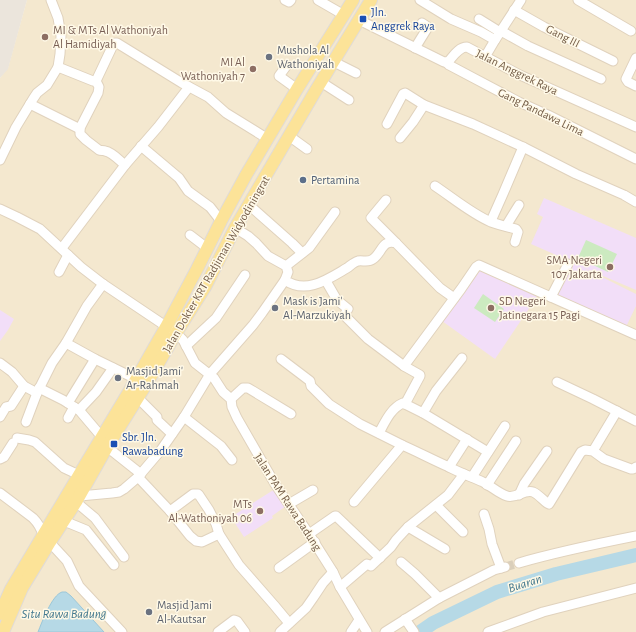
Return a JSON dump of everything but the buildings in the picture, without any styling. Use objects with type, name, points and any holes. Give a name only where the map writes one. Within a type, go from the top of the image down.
[{"type":"main road","name":"Jalan Dokter KRT Radjiman Widyodiningrat","points":[[3,632],[22,588],[79,475],[138,398],[221,221],[297,89],[353,0]]},
{"type":"main road","name":"Jalan Dokter KRT Radjiman Widyodiningrat","points":[[0,614],[11,589],[46,539],[64,521],[78,499],[104,442],[136,379],[171,330],[205,287],[235,228],[320,82],[334,62],[371,0]]},
{"type":"street","points":[[0,160],[16,127],[30,104],[37,93],[47,85],[58,67],[61,36],[58,18],[51,0]]},
{"type":"street","points":[[285,0],[289,2],[291,0]]},
{"type":"street","points":[[318,0],[344,15]]},
{"type":"street","points":[[420,0],[451,19],[481,32],[499,34]]},
{"type":"street","points":[[485,57],[521,0]]},
{"type":"street","points":[[578,0],[588,2],[631,31]]},
{"type":"street","name":"Gang III","points":[[514,10],[544,27],[612,61]]},
{"type":"street","points":[[479,19],[499,34],[601,79]]},
{"type":"street","points":[[359,20],[446,62]]},
{"type":"street","points":[[415,48],[428,27],[422,23]]},
{"type":"street","points":[[125,165],[108,152],[104,150],[100,151],[93,146],[81,135],[80,130],[98,93],[99,87],[96,80],[115,43],[208,97],[226,113],[268,139]]},
{"type":"street","name":"Jalan Anggrek Raya","points":[[446,62],[460,49],[463,47],[467,48],[520,75],[636,127]]},
{"type":"street","points":[[636,58],[626,79],[628,82],[636,86]]},
{"type":"street","points":[[334,62],[356,73]]},
{"type":"street","name":"Gang Pandawa Lima","points":[[446,62],[519,102],[636,159]]},
{"type":"street","points":[[287,65],[279,76],[297,89]]},
{"type":"street","points":[[58,67],[93,81],[96,80]]},
{"type":"street","points":[[320,82],[349,100]]},
{"type":"street","points":[[59,272],[65,252],[125,165],[158,127],[189,87]]},
{"type":"street","points":[[387,124],[405,93],[424,105],[465,120],[636,202]]},
{"type":"street","points":[[30,104],[80,130]]},
{"type":"street","points":[[400,138],[424,105]]},
{"type":"street","points":[[289,136],[307,149]]},
{"type":"street","points":[[141,146],[178,178],[188,191],[210,207],[221,221]]},
{"type":"street","points":[[490,221],[503,194],[522,147]]},
{"type":"street","points":[[435,186],[464,206],[490,221],[516,229],[518,232],[515,242]]},
{"type":"street","points":[[386,200],[371,218],[440,288],[454,298]]},
{"type":"street","points":[[249,205],[302,253]]},
{"type":"street","points":[[506,226],[518,205]]},
{"type":"street","name":"Jalan PAM Rawa Badung","points":[[0,209],[40,229],[103,284],[171,330],[183,340],[195,363],[210,374],[223,392],[231,399],[232,407],[237,418],[275,484],[315,542],[367,632]]},
{"type":"street","points":[[286,266],[313,244],[335,212]]},
{"type":"street","points":[[78,499],[119,492],[140,476],[161,450],[184,417],[210,374],[253,325],[285,280],[288,274],[286,266],[268,256],[248,236],[235,228]]},
{"type":"street","points":[[190,235],[208,248]]},
{"type":"street","points":[[285,280],[290,284],[299,286],[313,285],[326,281],[358,261],[366,262],[374,259],[387,243],[396,243]]},
{"type":"street","points":[[550,297],[568,264]]},
{"type":"street","points":[[404,366],[476,267],[479,265],[636,335]]},
{"type":"street","points":[[186,346],[216,318],[245,275]]},
{"type":"street","points":[[326,281],[337,300],[348,309],[345,316],[368,339],[404,366],[420,375],[405,404]]},
{"type":"street","points":[[26,422],[38,391],[52,363],[66,343],[87,306],[103,284]]},
{"type":"street","points":[[66,343],[136,379]]},
{"type":"street","points":[[423,413],[436,391],[462,358]]},
{"type":"street","points":[[68,418],[95,359]]},
{"type":"street","points":[[281,359],[310,381],[311,386],[329,404],[360,424],[487,485],[505,496],[511,497],[528,491],[535,493],[549,504],[581,452],[585,450],[593,451],[604,459],[631,469],[636,467]]},
{"type":"street","points":[[0,363],[12,372],[24,386],[74,407],[96,430],[104,442],[140,476],[190,536],[196,541],[202,542],[219,534]]},
{"type":"street","points":[[74,407],[96,392],[113,368]]},
{"type":"street","points":[[557,382],[636,421]]},
{"type":"street","points":[[0,417],[6,407],[11,406],[24,386]]},
{"type":"street","points":[[231,399],[243,388],[248,388],[291,414]]},
{"type":"street","points":[[138,398],[157,417],[157,420],[172,434]]},
{"type":"street","points":[[379,433],[391,413],[403,403],[423,413],[488,452]]},
{"type":"street","points":[[593,451],[616,411]]},
{"type":"street","points":[[184,417],[221,446],[232,460]]},
{"type":"street","points":[[340,587],[367,564],[370,566],[380,558],[391,548],[408,527],[436,506],[468,476],[488,452],[505,426]]},
{"type":"street","points":[[449,467],[467,439]]},
{"type":"street","points":[[0,459],[4,457],[15,441],[29,440],[34,442],[64,468],[79,475]]},
{"type":"street","points":[[487,485],[516,440]]},
{"type":"street","points":[[354,502],[402,445]]},
{"type":"street","points":[[520,495],[526,481],[547,451]]},
{"type":"street","points":[[289,504],[313,490]]},
{"type":"street","points":[[0,493],[33,518],[42,530],[46,539],[68,561],[79,586],[122,632]]},
{"type":"street","points":[[170,512],[193,494],[198,494],[209,510],[219,534],[240,564],[289,623]]},
{"type":"street","points":[[78,499],[124,558]]},
{"type":"street","points":[[436,506],[464,532]]},
{"type":"street","points":[[385,632],[410,626],[439,598],[494,570],[503,568],[492,544],[484,514]]},
{"type":"street","points":[[309,534],[336,516],[380,558]]},
{"type":"street","points":[[64,521],[86,530],[114,565]]},
{"type":"street","points":[[408,527],[445,549]]},
{"type":"street","points":[[519,563],[591,544],[636,536]]},
{"type":"street","points":[[279,568],[315,542]]},
{"type":"street","points":[[401,562],[439,598]]},
{"type":"street","points":[[280,632],[306,608],[323,583],[333,572]]},
{"type":"street","points":[[490,632],[543,612],[636,588]]},
{"type":"street","points":[[218,632],[234,620],[237,621],[245,632]]},
{"type":"street","points":[[351,632],[359,620]]},
{"type":"shaded area","points":[[0,0],[27,0],[8,69],[0,78]]},
{"type":"shaded area","points":[[27,0],[636,0],[636,632],[0,632],[0,78],[8,68]]},
{"type":"shaded area","name":"SMA Negeri 107 Jakarta","points":[[544,198],[636,238],[636,290],[582,267],[636,294],[636,306],[625,329],[556,295],[572,262],[531,244],[543,217],[537,214]]},
{"type":"shaded area","name":"SD Negeri Jatinegara 15 Pagi","points":[[482,268],[538,295],[495,359],[442,321]]},
{"type":"shaded area","points":[[0,310],[14,319],[0,341]]},
{"type":"shaded area","name":"MTs Al-Wathoniyah 06","points":[[275,489],[286,506],[272,516],[273,518],[244,537],[231,517]]},
{"type":"green space","points":[[586,240],[617,254],[608,272],[578,258]]},
{"type":"green space","points":[[483,294],[504,309],[495,322],[474,308]]},
{"type":"water","name":"Situ Rawa Badung","points":[[66,592],[71,596],[104,632],[38,632],[51,603],[58,594]]},
{"type":"waterway","name":"Buaran","points":[[420,632],[433,623],[497,592],[556,574],[636,555]]},
{"type":"tunnel","points":[[505,567],[519,563]]},
{"type":"place","name":"Jln. Anggrek Raya","points":[[363,19]]},
{"type":"place","name":"MI & MTs Al Wathoniyah Al Hamidiyah","points":[[45,37]]},
{"type":"place","name":"Mushola Al Wathoniyah","points":[[269,57]]},
{"type":"place","name":"MI Al Wathoniyah 7","points":[[253,69]]},
{"type":"place","name":"Pertamina","points":[[303,180]]},
{"type":"place","name":"SMA Negeri 107 Jakarta","points":[[610,267]]},
{"type":"place","name":"Mask is Jami' Al-Marzukiyah","points":[[275,308]]},
{"type":"place","name":"SD Negeri Jatinegara 15 Pagi","points":[[491,308]]},
{"type":"place","name":"Masjid Jami' Ar-Rahmah","points":[[118,378]]},
{"type":"place","name":"Sbr. Jln. Rawabadung","points":[[114,444]]},
{"type":"place","name":"MTs Al-Wathoniyah 06","points":[[260,511]]},
{"type":"place","name":"Masjid Jami Al-Kautsar","points":[[149,612]]}]
